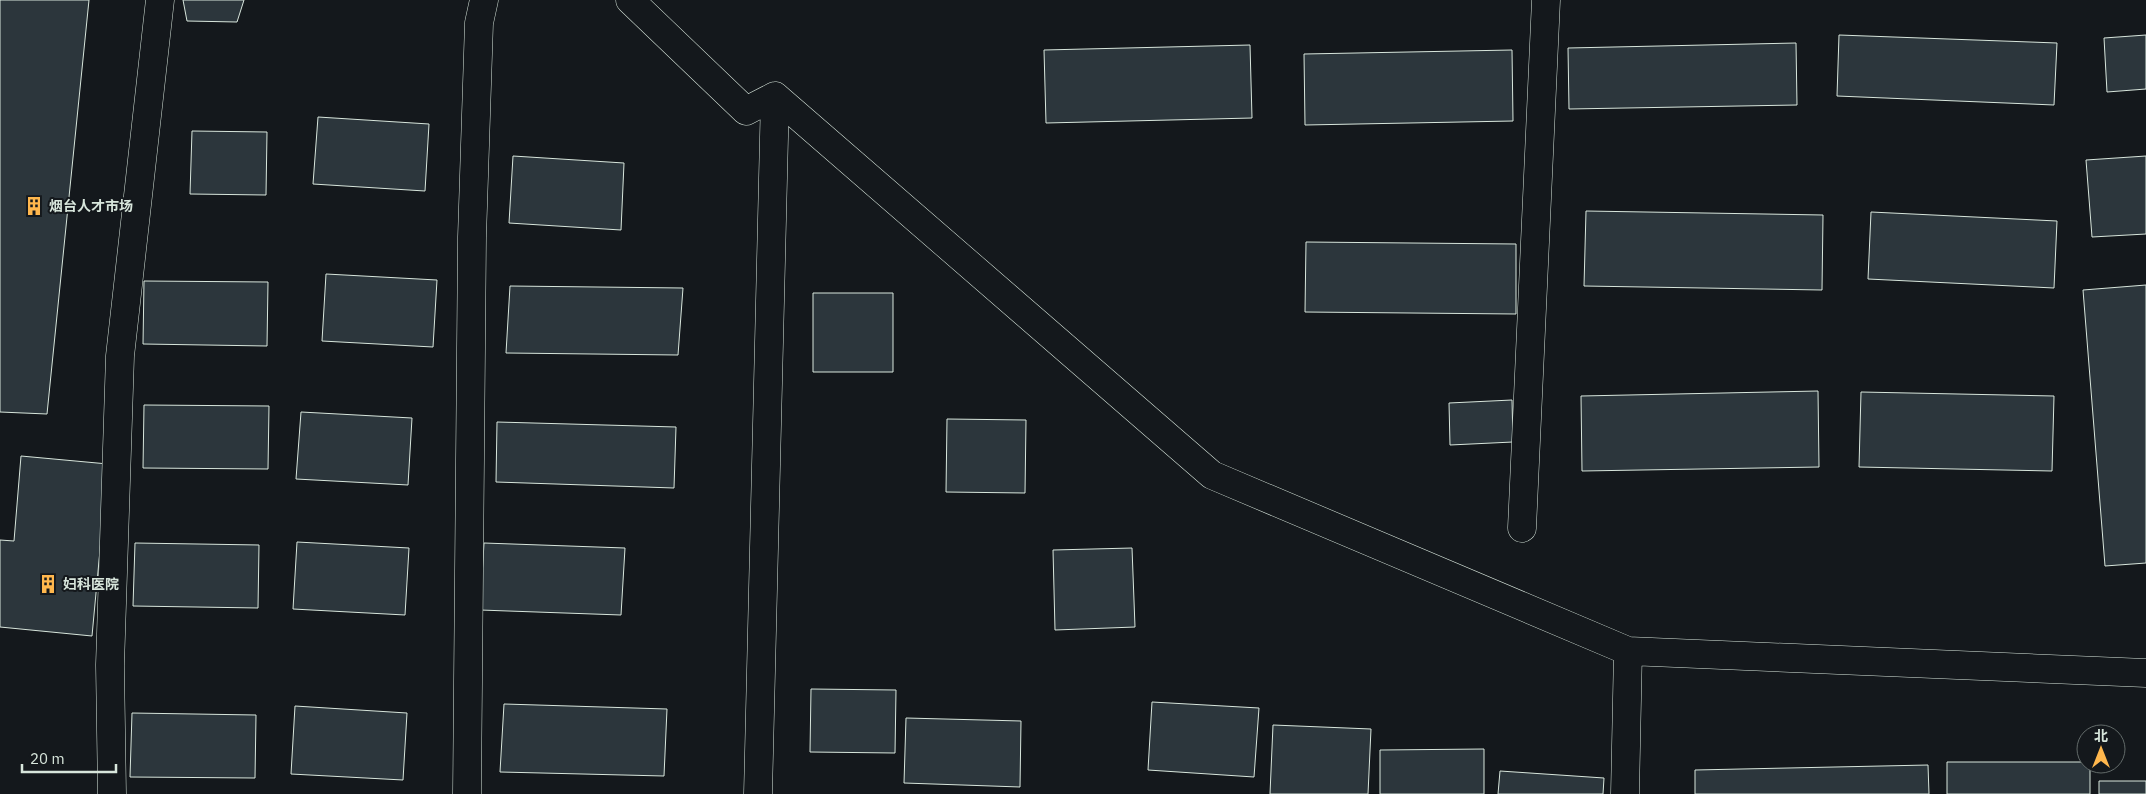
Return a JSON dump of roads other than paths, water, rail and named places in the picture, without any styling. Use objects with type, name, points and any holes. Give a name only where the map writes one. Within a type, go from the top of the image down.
[{"type":"street","points":[[112,794],[110,665],[120,356],[160,0]]},
{"type":"street","points":[[467,794],[472,237],[479,23],[484,0]]},
{"type":"street","points":[[630,0],[746,111],[775,96]]},
{"type":"street","points":[[1522,528],[1546,0]]},
{"type":"street","points":[[775,96],[1212,475],[1628,651],[2146,673]]},
{"type":"street","points":[[758,794],[775,96]]},
{"type":"street","points":[[1625,794],[1628,651]]},
{"type":"place","name":"烟台人才市场","points":[[34,206]]},
{"type":"place","name":"妇科医院","points":[[48,584]]}]
